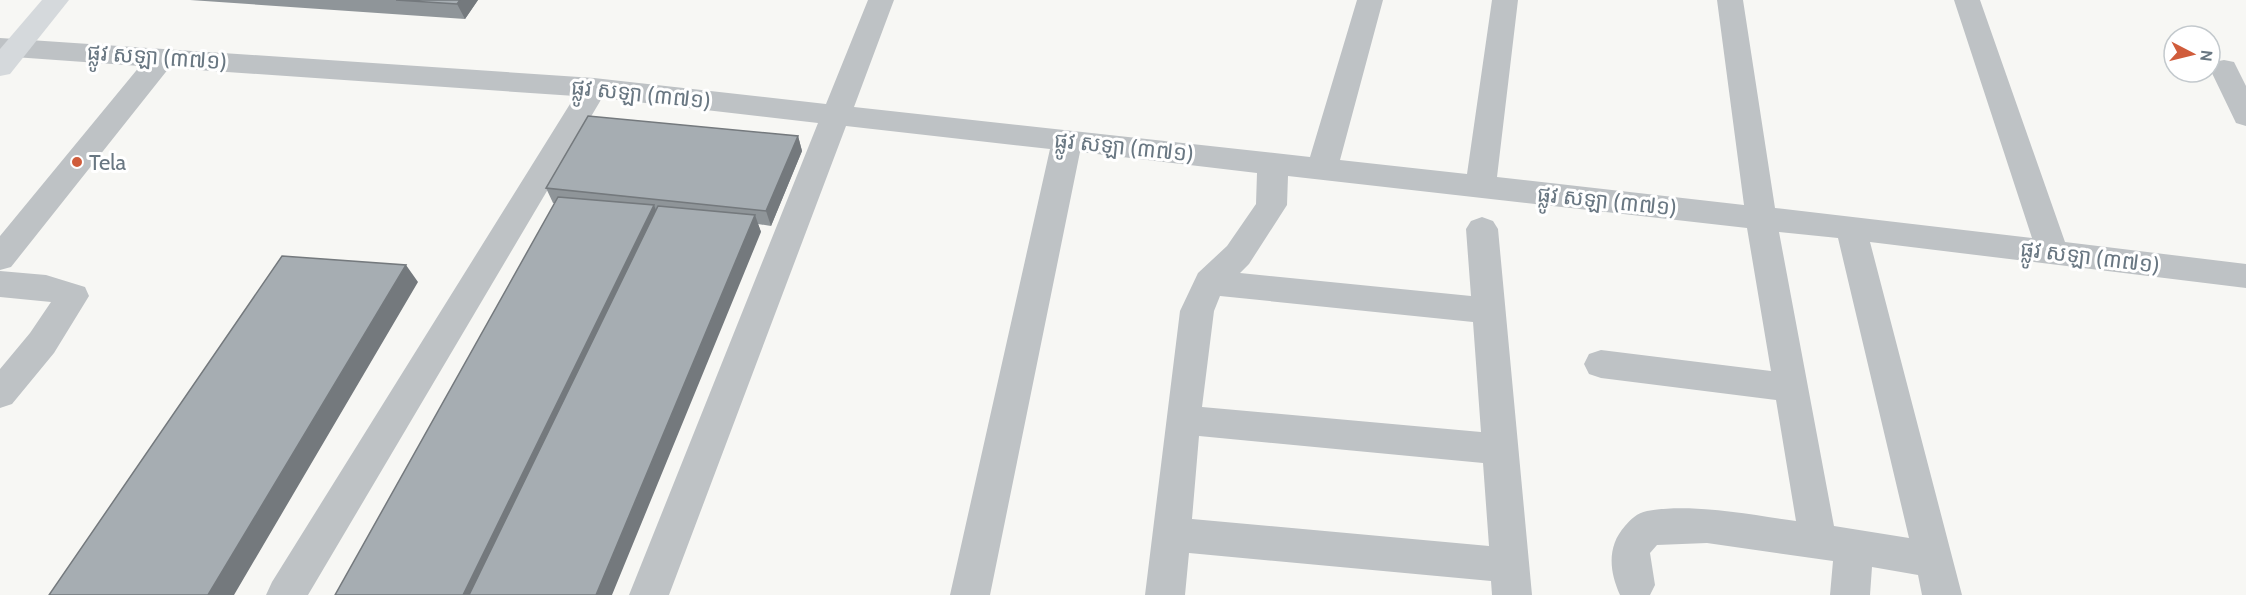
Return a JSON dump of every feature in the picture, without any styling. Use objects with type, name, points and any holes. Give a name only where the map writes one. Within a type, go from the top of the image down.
[{"type":"main road","points":[[6,54],[56,0]]},
{"type":"street","points":[[649,595],[881,0]]},
{"type":"street","points":[[1322,169],[1370,0]]},
{"type":"street","points":[[1480,187],[1505,0]]},
{"type":"street","points":[[1730,0],[1761,218],[1791,388],[1850,595]]},
{"type":"street","points":[[1967,0],[2053,252]]},
{"type":"street","name":"ផ្លូវ សឡា (៣៧១)","points":[[6,54],[163,57],[594,88],[1851,228],[2246,276]]},
{"type":"street","points":[[0,258],[163,57]]},
{"type":"street","points":[[2224,69],[2246,116]]},
{"type":"street","points":[[286,595],[594,88]]},
{"type":"street","points":[[970,595],[1067,141]]},
{"type":"street","points":[[1165,595],[1197,311],[1210,282],[1238,255],[1271,205],[1273,164]]},
{"type":"street","points":[[1851,228],[1942,595]]},
{"type":"street","points":[[1172,534],[1510,580],[1482,229]]},
{"type":"street","points":[[1210,282],[1490,311]]},
{"type":"street","points":[[0,284],[46,288],[73,296],[42,343],[0,394]]},
{"type":"street","points":[[1601,364],[1791,388]]},
{"type":"street","points":[[1183,420],[1500,449]]},
{"type":"street","points":[[1635,585],[1630,548],[1647,528],[1707,526],[1934,560]]},
{"type":"building","points":[[396,0],[460,0],[457,4]]},
{"type":"building","points":[[588,116],[798,136],[766,211],[546,188]]},
{"type":"building","points":[[558,197],[654,205],[463,595],[335,595]]},
{"type":"building","points":[[658,206],[755,215],[596,595],[469,595]]},
{"type":"building","points":[[282,256],[406,265],[208,595],[49,595]]},
{"type":"place","name":"Tela","points":[[77,162]]}]
